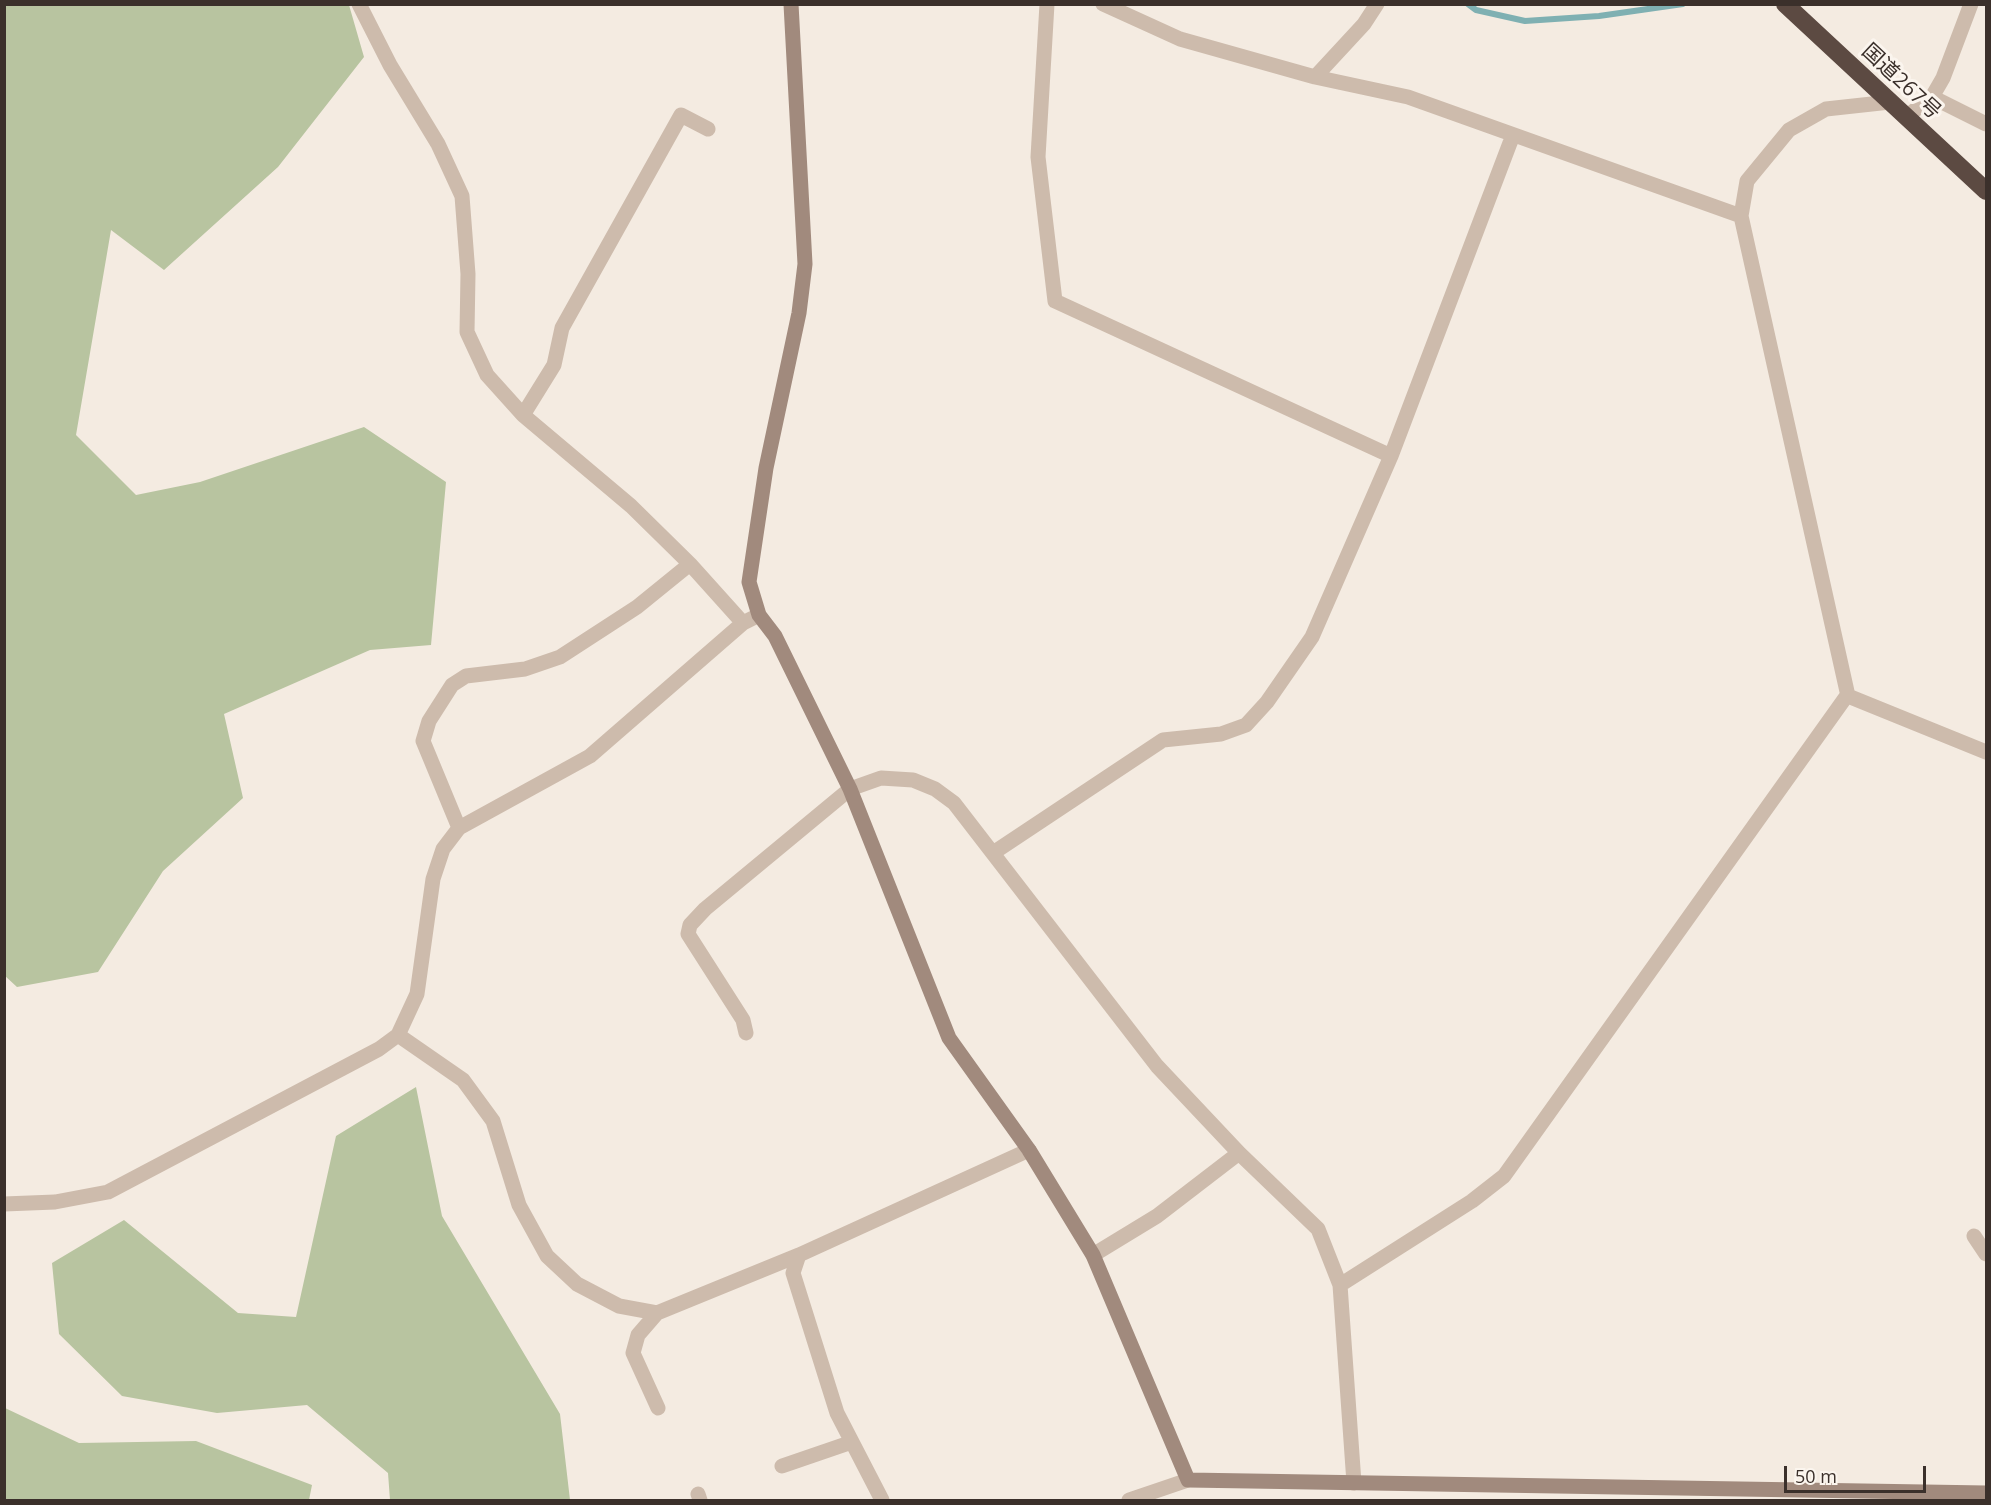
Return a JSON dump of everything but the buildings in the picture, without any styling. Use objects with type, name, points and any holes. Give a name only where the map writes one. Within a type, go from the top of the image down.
[{"type":"highway","name":"国道267号","points":[[1785,4],[1986,191]]},
{"type":"street","points":[[359,4],[390,65],[438,144],[462,196],[468,274],[466,332],[487,375],[523,416],[631,506],[690,564],[743,623]]},
{"type":"street","points":[[791,4],[805,264],[799,313],[752,546],[749,582],[759,615],[775,636],[850,789],[949,1038],[1029,1150],[1093,1255],[1188,1480]]},
{"type":"street","points":[[1047,4],[1038,157],[1055,301],[1391,456]]},
{"type":"street","points":[[1103,4],[1180,39],[1315,77],[1408,97],[1741,216]]},
{"type":"street","points":[[1315,77],[1364,24],[1377,4]]},
{"type":"street","points":[[1906,117],[1932,97],[1943,78],[1971,4]]},
{"type":"street","points":[[1932,97],[1986,124]]},
{"type":"street","points":[[1340,1285],[1472,1201],[1504,1176],[1848,694],[1741,216],[1746,181],[1789,130],[1826,109],[1890,102]]},
{"type":"street","points":[[523,416],[554,365],[562,328],[681,115],[708,129]]},
{"type":"street","points":[[993,853],[1163,740],[1221,734],[1246,725],[1267,702],[1312,637],[1391,456],[1514,135]]},
{"type":"street","points":[[459,828],[423,741],[429,721],[452,685],[466,676],[525,669],[560,657],[637,607],[690,564]]},
{"type":"street","points":[[4,1204],[55,1202],[108,1192],[379,1049],[398,1035],[417,994],[433,879],[443,849],[459,828],[590,756],[743,623],[759,615]]},
{"type":"street","points":[[1848,694],[1986,752]]},
{"type":"street","points":[[746,1033],[743,1020],[688,934],[690,926],[705,909],[850,789],[881,778],[913,780],[935,789],[954,803],[1157,1066],[1239,1153],[1318,1229],[1340,1285],[1354,1483]]},
{"type":"street","points":[[398,1035],[463,1080],[493,1120],[519,1204],[547,1256],[576,1284],[619,1306],[657,1313]]},
{"type":"street","points":[[658,1408],[633,1353],[638,1335],[657,1313],[799,1256],[1029,1150]]},
{"type":"street","points":[[1093,1255],[1157,1216],[1239,1153]]},
{"type":"street","points":[[1974,1236],[1986,1254]]},
{"type":"street","points":[[799,1256],[794,1273],[837,1413],[882,1500]]},
{"type":"street","points":[[782,1466],[852,1442]]},
{"type":"street","points":[[1129,1500],[1168,1494],[1188,1480],[1986,1493]]},
{"type":"green space","points":[[4,5],[349,5],[364,57],[278,167],[164,270],[111,230],[76,435],[136,495],[200,482],[364,427],[446,482],[431,645],[370,650],[224,714],[243,798],[163,871],[98,972],[17,987],[4,975]]},
{"type":"green space","points":[[416,1087],[442,1216],[560,1414],[570,1500],[390,1500],[388,1473],[307,1405],[217,1413],[122,1396],[59,1334],[52,1263],[124,1220],[238,1313],[296,1317],[336,1136]]},
{"type":"green space","points":[[5,1408],[79,1443],[196,1441],[312,1485],[309,1500],[5,1500]]},
{"type":"waterway","points":[[1468,4],[1476,10],[1525,21],[1599,16],[1683,4]]}]
